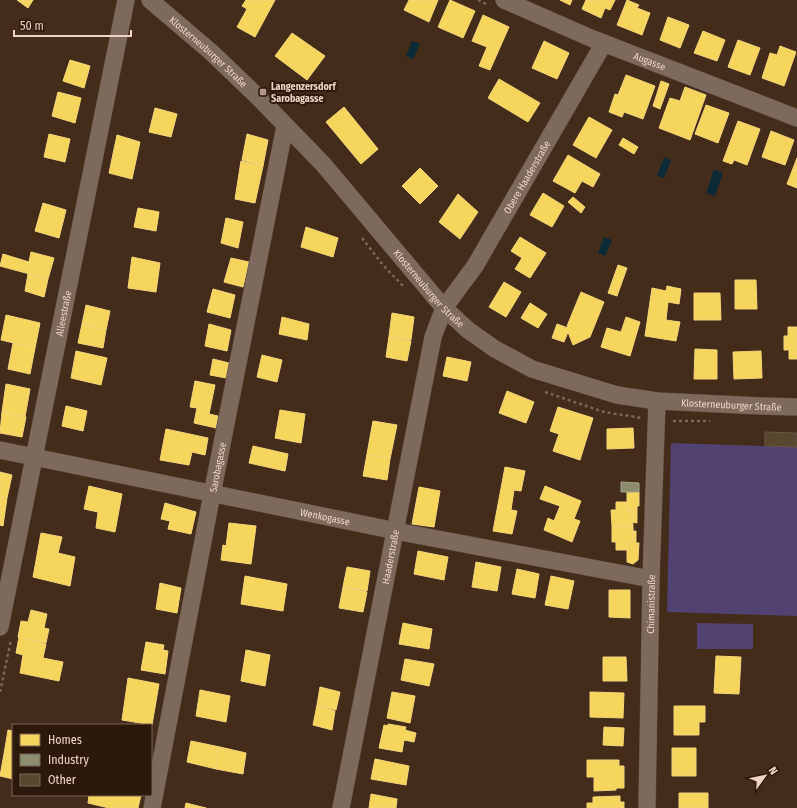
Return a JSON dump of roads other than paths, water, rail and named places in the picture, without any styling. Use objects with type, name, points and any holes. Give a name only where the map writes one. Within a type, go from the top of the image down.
[{"type":"street","name":"Alleestraße","points":[[0,627],[126,0]]},
{"type":"street","name":"Klosterneuburger Straße","points":[[150,0],[211,52],[257,96],[322,164],[444,308],[468,330],[495,349],[532,369],[617,395],[657,401],[797,407]]},
{"type":"street","name":"Augasse","points":[[504,0],[604,44],[797,118]]},
{"type":"street","name":"Obere Haaderstraße","points":[[444,308],[475,266],[604,44]]},
{"type":"street","name":"Sarobagasse","points":[[152,808],[212,494],[285,126]]},
{"type":"street","name":"Haaderstraße","points":[[341,808],[394,530],[433,337],[444,308]]},
{"type":"street","name":"Chimanistraße","points":[[647,808],[651,579],[657,401]]},
{"type":"street","name":"Wenkogasse","points":[[0,450],[212,494],[651,579]]},
{"type":"water","points":[[412,41],[420,44],[413,59],[406,56]]},
{"type":"water","points":[[664,157],[671,160],[664,178],[657,176]]},
{"type":"water","points":[[714,169],[723,173],[715,196],[706,193]]},
{"type":"water","points":[[604,237],[612,240],[605,256],[598,253]]},
{"type":"place","name":"Langenzersdorf Sarobagasse","points":[[263,92]]}]
